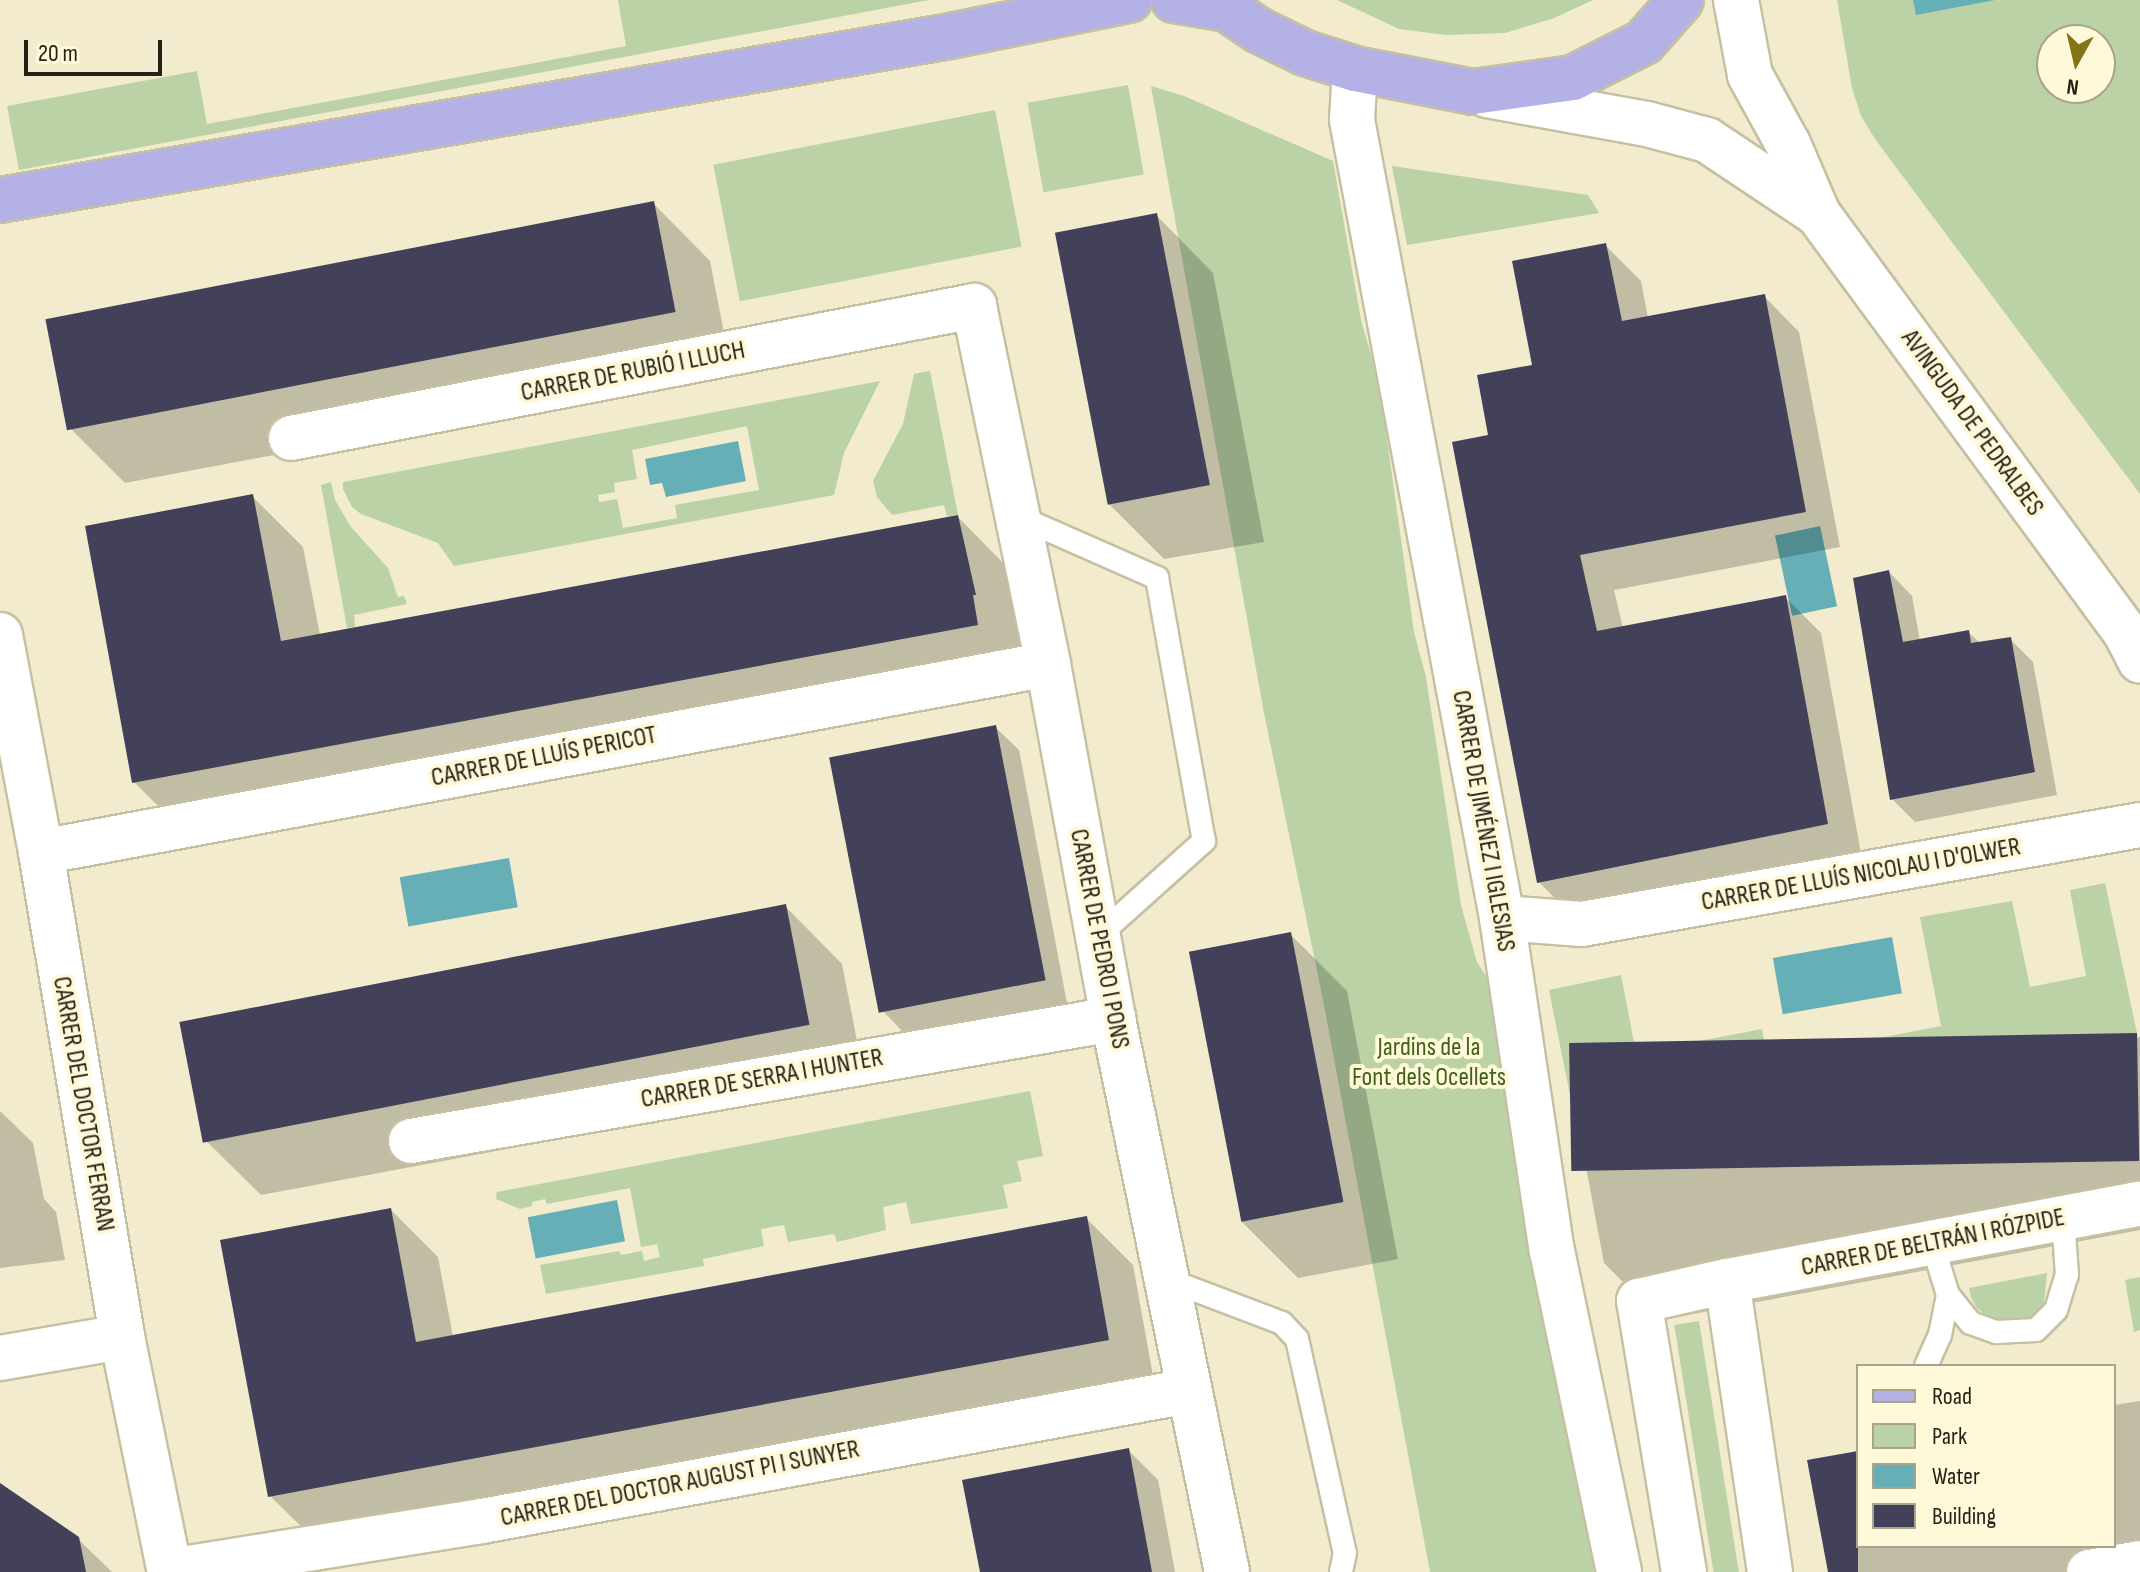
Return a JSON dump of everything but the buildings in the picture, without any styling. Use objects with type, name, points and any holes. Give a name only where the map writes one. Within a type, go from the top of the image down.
[{"type":"main road","points":[[0,200],[934,39],[1129,0]]},
{"type":"main road","points":[[1174,0],[1223,4],[1258,30],[1305,53],[1355,69],[1473,92],[1573,78],[1644,42],[1681,0]]},
{"type":"street","name":"AVINGUDA DE PEDRALBES","points":[[1736,0],[1750,75],[1788,144],[1818,214],[2135,645]]},
{"type":"street","name":"CARRER DE JIMÉNEZ I IGLESIAS","points":[[1355,69],[1352,120],[1502,918],[1552,1251],[1619,1572]]},
{"type":"street","name":"AVINGUDA DE PEDRALBES","points":[[1473,92],[1647,124],[1707,140],[1818,214]]},
{"type":"street","name":"CARRER DE RUBIÓ I LLUCH","points":[[291,438],[974,306]]},
{"type":"street","name":"CARRER DE PEDRO I PONS","points":[[974,306],[1048,664],[1113,1019],[1227,1572]]},
{"type":"street","name":"CARRER DEL DOCTOR FERRAN","points":[[0,635],[41,852],[122,1337],[170,1572]]},
{"type":"street","name":"CARRER DE LLUÍS PERICOT","points":[[41,852],[1048,664]]},
{"type":"street","name":"CARRER DE LLUÍS NICOLAU I D'OLWER","points":[[1502,918],[1582,924],[2140,825]]},
{"type":"street","name":"CARRER DE SERRA I HUNTER","points":[[411,1141],[1113,1019]]},
{"type":"street","name":"CARRER DE BELTRÁN I RÓZPIDE","points":[[1684,1572],[1639,1301],[1727,1281],[2140,1204]]},
{"type":"street","points":[[1727,1281],[1770,1572]]},
{"type":"street","points":[[0,1358],[122,1337]]},
{"type":"street","name":"CARRER DEL DOCTOR AUGUST PI I SUNYER","points":[[170,1572],[482,1521],[1188,1391]]},
{"type":"street","points":[[2089,1572],[2140,1563]]},
{"type":"lane","points":[[1019,517],[1157,578],[1204,841],[1098,936]]},
{"type":"lane","points":[[1948,1295],[1971,1323],[1996,1332],[2036,1330],[2056,1310],[2067,1275],[2063,1218]]},
{"type":"lane","points":[[1927,1364],[1940,1335],[1948,1295],[1937,1242]]},
{"type":"lane","points":[[1166,1279],[1282,1323],[1297,1339],[1345,1553],[1341,1572]]},
{"type":"green space","points":[[618,0],[929,0],[19,170],[7,106],[197,71],[207,124],[626,46]]},
{"type":"green space","points":[[1337,0],[1593,0],[1554,18],[1505,33],[1446,35],[1399,29]]},
{"type":"green space","points":[[1837,0],[2140,0],[2140,494],[1875,139],[1861,116],[1852,88]]},
{"type":"green space","points":[[1128,85],[1144,175],[1043,192],[1028,103]]},
{"type":"green space","name":"Jardins de la Font dels Ocellets","points":[[1151,86],[1184,96],[1333,161],[1361,320],[1379,382],[1414,632],[1426,677],[1461,905],[1477,962],[1518,1026],[1618,1572],[1430,1572],[1323,1000],[1264,713]]},
{"type":"green space","points":[[995,110],[1022,246],[740,301],[713,165]]},
{"type":"green space","points":[[1392,166],[1588,195],[1599,213],[1407,245]]},
{"type":"green space","points":[[930,371],[958,515],[947,516],[944,505],[892,515],[877,497],[873,481],[903,424],[914,374]]},
{"type":"green space","points":[[880,381],[844,453],[834,495],[454,566],[438,543],[361,514],[352,507],[343,482]],"holes":[[[747,426],[759,490],[675,505],[677,518],[623,528],[617,499],[599,502],[598,495],[615,492],[614,483],[637,479],[632,450]]]},
{"type":"green space","points":[[331,482],[335,500],[351,527],[388,568],[398,597],[404,596],[407,604],[354,615],[355,627],[347,628],[321,485]]},
{"type":"green space","points":[[2105,883],[2137,1033],[1579,1140],[1549,990],[1621,975],[1636,1053],[1762,1029],[1768,1060],[1941,1026],[1920,917],[2012,901],[2030,987],[2086,976],[2070,890]]},
{"type":"green space","points":[[1030,1091],[1043,1156],[1017,1161],[1022,1181],[1003,1185],[1008,1208],[911,1224],[906,1202],[883,1207],[886,1230],[837,1242],[834,1234],[788,1242],[784,1225],[761,1229],[764,1246],[703,1259],[704,1266],[546,1294],[540,1265],[619,1251],[621,1255],[642,1251],[644,1261],[660,1257],[657,1244],[641,1247],[630,1188],[547,1204],[545,1199],[520,1209],[496,1199],[497,1192]]},
{"type":"green space","points":[[2047,1273],[2044,1303],[2027,1320],[2006,1323],[1991,1320],[1976,1307],[1971,1297],[1969,1288]]},
{"type":"green space","points":[[2140,1277],[2140,1330],[2134,1332],[2125,1280]]},
{"type":"green space","points":[[1699,1321],[1739,1572],[1713,1572],[1674,1325]]},
{"type":"water","points":[[1913,0],[1995,0],[1916,15]]},
{"type":"water","points":[[738,441],[746,481],[666,497],[662,483],[650,485],[645,459]]},
{"type":"water","points":[[1820,526],[1837,606],[1792,616],[1775,536]]},
{"type":"water","points":[[509,858],[518,907],[408,927],[400,877]]},
{"type":"water","points":[[1892,937],[1902,993],[1783,1014],[1773,958]]},
{"type":"water","points":[[617,1200],[625,1241],[536,1259],[528,1217]]}]
